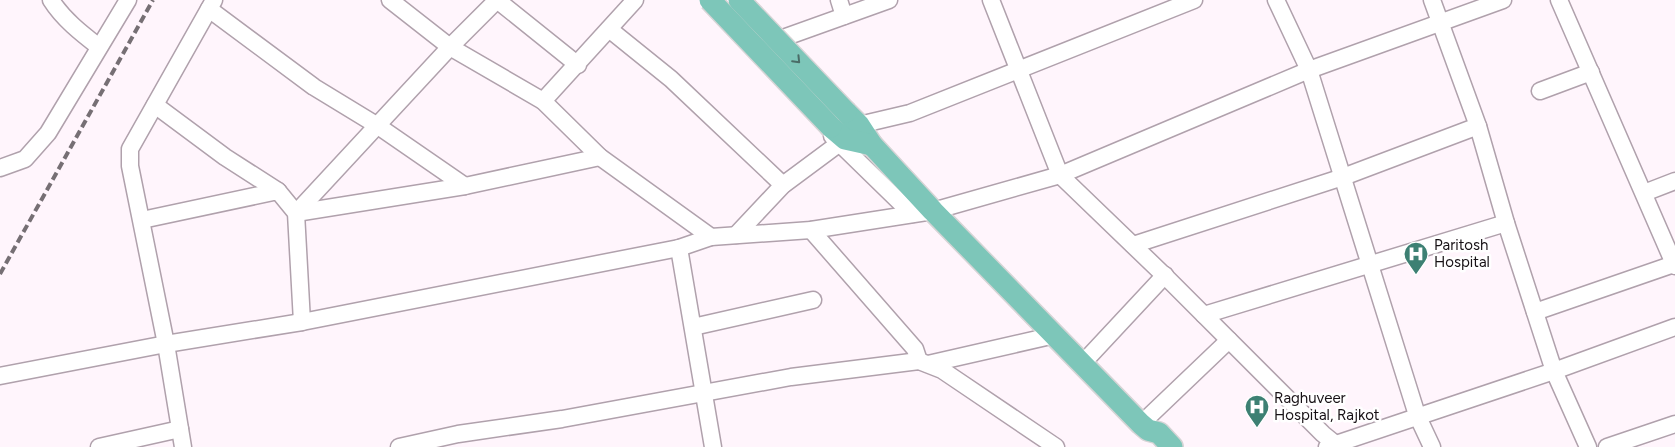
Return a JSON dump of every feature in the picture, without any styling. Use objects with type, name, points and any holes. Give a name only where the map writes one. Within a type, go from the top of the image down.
[{"type":"main road","points":[[710,0],[844,129],[872,145],[1149,434],[1158,433],[1172,447]]},
{"type":"main road","points":[[739,0],[844,129]]},
{"type":"street","points":[[52,0],[58,10],[71,24],[99,47]]},
{"type":"street","points":[[0,168],[25,159],[48,133],[128,0]]},
{"type":"street","points":[[390,0],[450,47],[543,101],[600,156],[711,237]]},
{"type":"street","points":[[296,213],[450,47],[497,0],[577,64]]},
{"type":"street","points":[[700,0],[748,50],[844,129],[912,214]]},
{"type":"street","points":[[839,0],[844,16]]},
{"type":"street","points":[[748,50],[889,0]]},
{"type":"street","points":[[991,0],[1060,175],[1165,275],[1334,446],[1417,415],[1554,371],[1675,327]]},
{"type":"street","points":[[736,235],[783,185],[844,129],[910,113],[1194,0]]},
{"type":"street","points":[[1276,0],[1309,70],[1372,265],[1417,415],[1432,447]]},
{"type":"street","points":[[1432,0],[1478,126],[1506,223],[1554,371],[1588,447]]},
{"type":"street","points":[[0,376],[166,344],[302,322],[679,248],[711,237],[811,230],[933,210],[1060,175],[1309,70],[1503,0]]},
{"type":"street","points":[[1535,312],[1675,265],[1559,0]]},
{"type":"street","points":[[543,101],[631,2]]},
{"type":"street","points":[[183,447],[166,344],[130,166],[130,149],[211,4],[314,87],[378,126],[464,186]]},
{"type":"street","points":[[609,29],[671,79],[783,185]]},
{"type":"street","points":[[1540,91],[1591,72]]},
{"type":"street","points":[[155,105],[225,157],[278,191],[296,213],[302,322]]},
{"type":"street","points":[[1134,246],[1343,177],[1478,126]]},
{"type":"street","points":[[296,213],[464,186],[600,156]]},
{"type":"street","points":[[1644,193],[1675,180]]},
{"type":"street","points":[[142,220],[278,191]]},
{"type":"street","points":[[1204,315],[1506,223]]},
{"type":"street","points":[[811,230],[915,349],[923,362],[942,370],[1056,447]]},
{"type":"street","points":[[679,248],[713,447]]},
{"type":"street","points":[[1082,364],[1165,275]]},
{"type":"street","points":[[693,327],[813,300]]},
{"type":"street","points":[[399,447],[459,440],[791,377],[923,362],[1055,335]]},
{"type":"street","points":[[1149,434],[1229,340]]},
{"type":"street","points":[[1607,447],[1675,424]]},
{"type":"street","points":[[99,447],[180,429]]},
{"type":"railway","points":[[0,274],[153,0]]},
{"type":"place","name":"Paritosh Hospital","points":[[1416,275]]},
{"type":"place","name":"Raghuveer Hospital, Rajkot","points":[[1257,428]]}]
